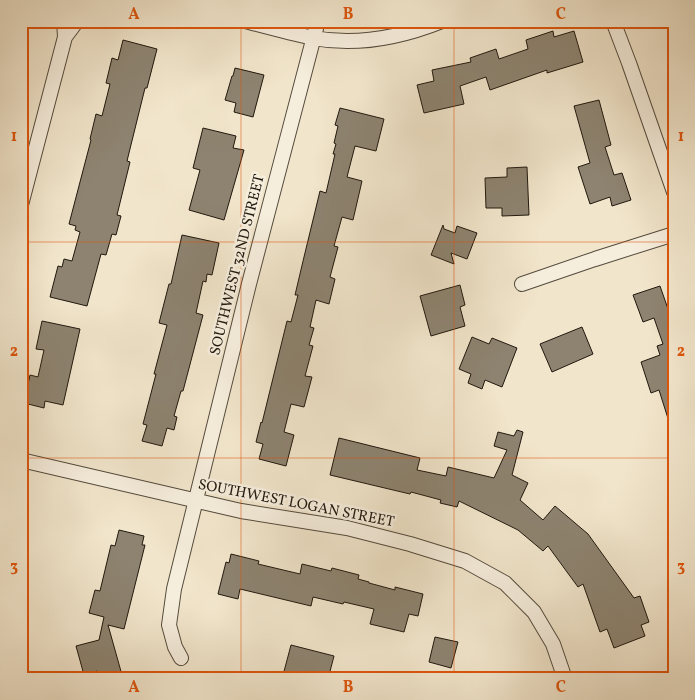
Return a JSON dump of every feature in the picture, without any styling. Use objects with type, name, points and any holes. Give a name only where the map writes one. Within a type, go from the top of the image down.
[{"type":"street","points":[[21,205],[65,38],[64,21]]},
{"type":"street","points":[[65,38],[77,21]]},
{"type":"street","points":[[245,21],[314,38],[346,41],[382,38],[431,26],[442,21]]},
{"type":"street","name":"SOUTHWEST 32ND STREET","points":[[182,658],[175,647],[169,625],[174,589],[276,180],[318,21]]},
{"type":"street","points":[[613,21],[674,192]]},
{"type":"street","points":[[522,284],[674,234]]},
{"type":"street","name":"SOUTHWEST LOGAN STREET","points":[[21,460],[241,511],[347,528],[410,544],[465,562],[505,583],[534,612],[553,644],[565,679]]},
{"type":"building","points":[[553,31],[554,37],[574,31],[583,62],[547,73],[547,70],[490,90],[486,77],[460,86],[464,104],[424,113],[417,85],[434,81],[432,70],[471,62],[470,58],[496,49],[499,59],[528,49],[526,40]]},
{"type":"building","points":[[123,40],[157,49],[147,88],[145,88],[127,161],[130,162],[117,215],[121,216],[116,235],[112,234],[106,255],[101,254],[87,306],[50,297],[58,266],[62,267],[64,259],[72,261],[80,232],[75,230],[76,226],[69,224],[96,114],[102,116],[110,84],[106,83],[112,58],[118,60]]},
{"type":"building","points":[[235,68],[264,75],[253,117],[234,112],[236,103],[225,100]]},
{"type":"building","points":[[599,100],[611,145],[605,147],[614,175],[622,173],[631,200],[612,206],[610,197],[590,204],[578,167],[590,163],[574,106]]},
{"type":"building","points":[[340,108],[384,119],[376,151],[355,146],[347,177],[362,181],[353,220],[342,217],[334,246],[338,247],[330,277],[335,279],[329,304],[316,300],[310,327],[314,328],[309,345],[313,346],[305,376],[312,377],[304,407],[291,404],[284,432],[294,435],[286,466],[259,459],[263,444],[256,442],[287,321],[291,322],[298,295],[295,295],[320,191],[326,193],[335,154],[333,154],[336,144],[334,143],[338,126],[335,125]]},
{"type":"building","points":[[203,128],[236,136],[233,148],[244,150],[224,220],[189,210],[200,170],[193,168]]},
{"type":"building","points":[[527,167],[529,215],[502,216],[502,208],[486,208],[485,178],[507,177],[507,168]]},
{"type":"building","points":[[443,225],[444,229],[455,233],[457,226],[477,233],[467,259],[451,253],[454,264],[431,255]]},
{"type":"building","points":[[182,235],[219,243],[212,275],[207,274],[206,282],[203,281],[196,313],[203,315],[183,391],[181,391],[174,416],[177,417],[174,430],[167,428],[162,446],[142,441],[147,425],[143,424],[167,325],[159,323],[169,284],[171,284]]},
{"type":"building","points":[[460,285],[465,305],[460,307],[465,326],[431,336],[420,296]]},
{"type":"building","points":[[660,286],[674,326],[674,428],[671,428],[659,390],[651,393],[641,362],[660,355],[657,346],[663,344],[654,318],[643,322],[633,295]]},
{"type":"building","points":[[42,321],[80,329],[63,405],[45,401],[44,408],[24,403],[30,375],[38,377],[44,350],[36,349]]},
{"type":"building","points":[[582,327],[593,354],[552,372],[540,344]]},
{"type":"building","points":[[472,337],[489,344],[492,338],[517,348],[502,387],[485,380],[482,389],[468,383],[471,374],[459,369]]},
{"type":"building","points":[[517,430],[523,432],[512,475],[528,483],[520,500],[543,520],[555,506],[588,534],[634,598],[640,596],[649,622],[641,625],[645,636],[614,648],[607,629],[600,632],[583,584],[578,587],[548,546],[543,551],[518,530],[459,501],[457,507],[440,503],[441,500],[411,492],[410,494],[330,475],[339,438],[420,458],[417,470],[446,476],[448,467],[494,478],[507,450],[494,446],[498,432],[514,436]]},
{"type":"building","points":[[119,530],[144,536],[142,545],[145,545],[124,629],[108,625],[122,675],[109,679],[99,679],[97,671],[84,675],[76,646],[99,640],[104,617],[89,613],[95,590],[100,591],[111,545],[115,546]]},
{"type":"building","points":[[231,554],[259,561],[258,564],[300,574],[302,564],[331,571],[332,568],[359,575],[358,579],[369,583],[395,590],[395,587],[423,594],[418,616],[409,614],[404,632],[370,624],[374,609],[344,602],[343,604],[313,597],[311,606],[240,589],[238,599],[218,594],[226,562],[229,563]]},
{"type":"building","points":[[435,637],[458,642],[451,668],[429,662]]},
{"type":"building","points":[[291,645],[334,656],[328,679],[282,679]]}]
